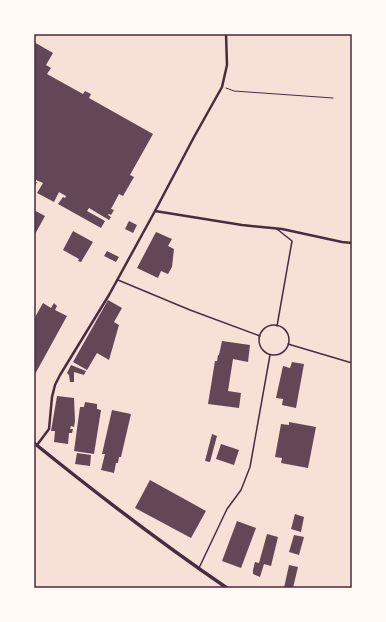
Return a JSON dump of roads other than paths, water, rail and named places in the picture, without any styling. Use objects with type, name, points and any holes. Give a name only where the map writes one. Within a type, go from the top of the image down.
[{"type":"main road","points":[[35,445],[120,511],[227,588]]},
{"type":"street","points":[[35,445],[49,429],[52,396],[60,375],[118,280],[156,211],[194,136],[222,87],[227,65],[226,34]]},
{"type":"street","points":[[156,211],[220,222],[276,228],[352,243]]},
{"type":"lane","points":[[276,228],[292,241],[277,326]]},
{"type":"lane","points":[[118,280],[190,310],[260,336]]},
{"type":"lane","points":[[270,326],[277,326],[284,330],[287,334],[288,344],[283,352],[270,355],[262,350],[259,341],[260,336],[266,328],[270,326]]},
{"type":"lane","points":[[288,344],[352,363]]},
{"type":"lane","points":[[199,569],[227,510],[241,490],[250,468],[270,355]]}]
